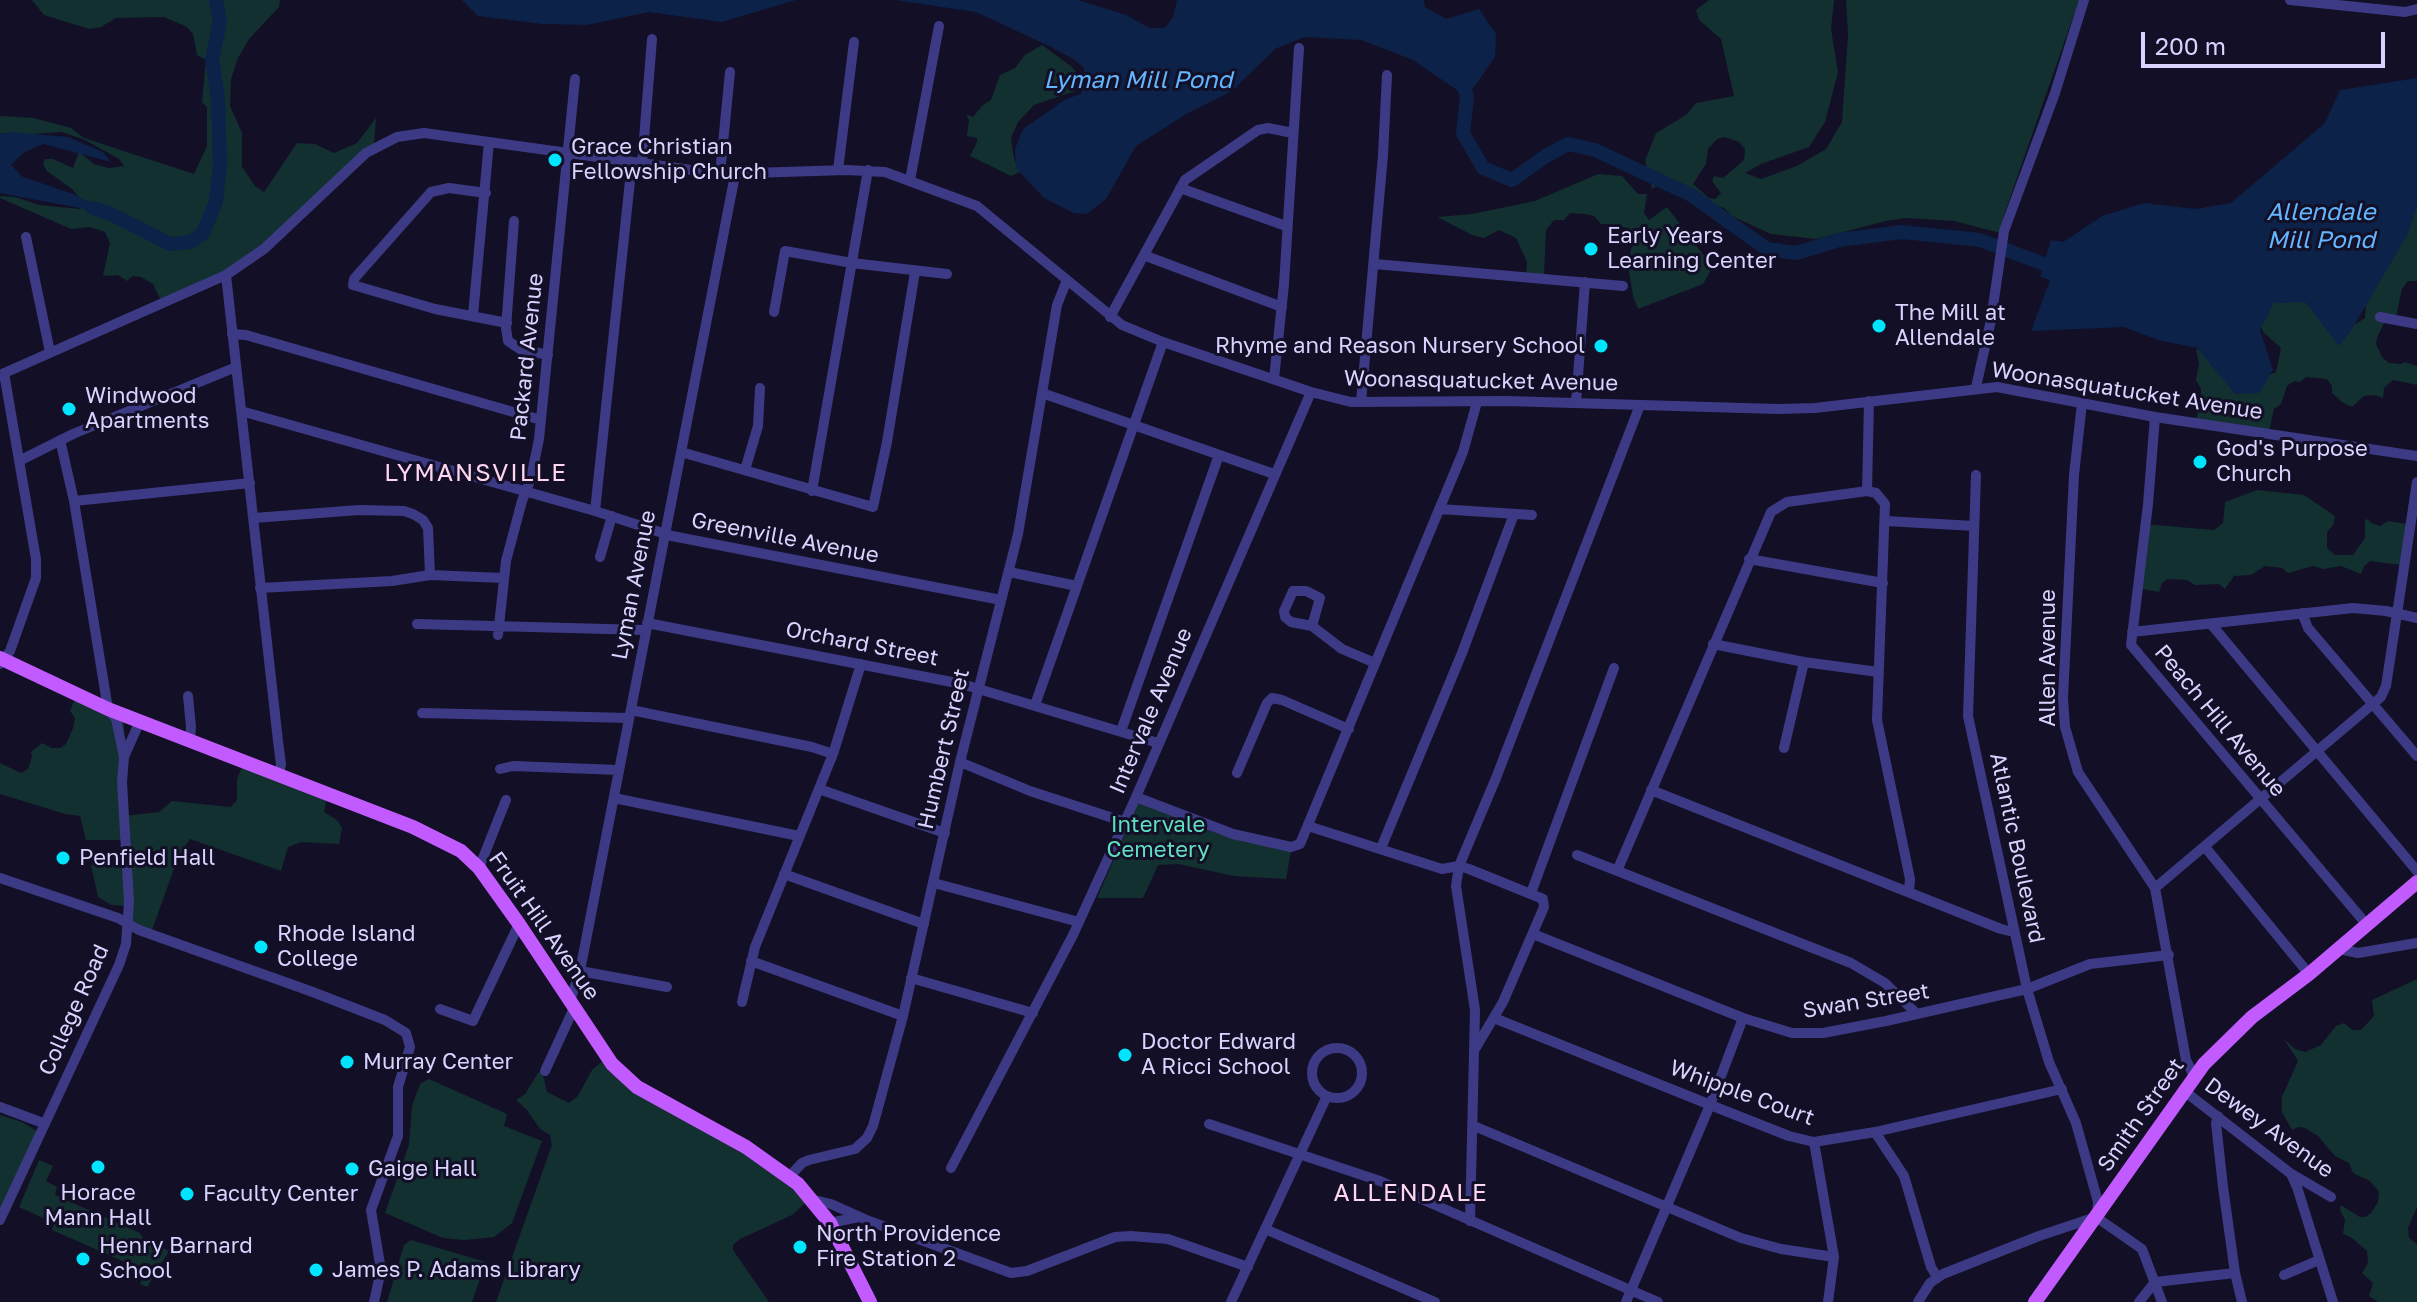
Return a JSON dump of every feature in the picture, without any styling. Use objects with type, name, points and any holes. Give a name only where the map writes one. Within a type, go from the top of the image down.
[{"type":"main road","name":"Fruit Hill Avenue","points":[[2,661],[108,709],[436,837],[461,851],[479,868],[519,924],[605,1056],[637,1087],[746,1147],[790,1176],[814,1200],[830,1223],[870,1302]]},
{"type":"main road","name":"Smith Street","points":[[2035,1302],[2194,1076],[2252,1017],[2309,974],[2417,882]]},
{"type":"street","points":[[1976,387],[1992,315],[2004,231],[2055,93],[2084,0]]},
{"type":"street","points":[[2290,0],[2405,12],[2417,9]]},
{"type":"street","points":[[910,180],[939,26]]},
{"type":"street","points":[[595,511],[652,39]]},
{"type":"street","points":[[838,170],[854,42]]},
{"type":"street","points":[[1274,379],[1282,307],[1299,48]]},
{"type":"street","points":[[720,174],[730,72]]},
{"type":"street","points":[[1361,402],[1375,264],[1387,75]]},
{"type":"street","name":"Packard Avenue","points":[[498,630],[503,578],[535,457],[541,420],[575,79]]},
{"type":"street","points":[[1110,317],[1146,256],[1180,188],[1193,174],[1258,130],[1268,128],[1293,133]]},
{"type":"street","name":"Woonasquatucket Avenue","points":[[2,374],[226,275],[264,249],[366,153],[388,140],[424,133],[720,174],[838,170],[885,172],[977,206],[1122,325],[1311,392],[1361,402],[1576,403],[1777,409],[1997,387],[2155,417],[2417,456]]},
{"type":"street","points":[[473,315],[489,142]]},
{"type":"street","points":[[812,491],[868,170]]},
{"type":"street","name":"Lyman Avenue","points":[[545,1071],[572,1005],[580,971],[735,175]]},
{"type":"street","points":[[1180,188],[1286,226]]},
{"type":"street","points":[[486,193],[435,189],[354,279],[353,285],[435,309],[507,323]]},
{"type":"street","points":[[514,221],[506,335],[511,345],[548,355]]},
{"type":"street","points":[[26,237],[50,352]]},
{"type":"street","points":[[774,312],[785,251],[915,272],[947,274]]},
{"type":"street","points":[[1146,256],[1282,307]]},
{"type":"street","points":[[1375,264],[1623,286]]},
{"type":"street","points":[[681,452],[873,507],[915,272]]},
{"type":"street","points":[[226,275],[281,764],[279,775]]},
{"type":"street","name":"Humbert Street","points":[[790,1176],[802,1163],[848,1152],[867,1138],[873,1126],[903,1016],[960,762],[1009,572],[1057,305],[1067,280]]},
{"type":"street","points":[[1576,403],[1585,282]]},
{"type":"street","points":[[2380,317],[2417,324]]},
{"type":"street","points":[[232,334],[246,335],[541,420]]},
{"type":"street","points":[[1035,705],[1163,342]]},
{"type":"street","points":[[19,461],[60,440],[236,367]]},
{"type":"street","points":[[2,374],[36,559],[36,578],[2,661]]},
{"type":"street","points":[[745,470],[758,426],[760,388]]},
{"type":"street","name":"Intervale Avenue","points":[[951,1168],[1079,922],[1311,392]]},
{"type":"street","points":[[1042,393],[1274,474]]},
{"type":"street","points":[[1867,491],[1869,401]]},
{"type":"street","points":[[1136,797],[1233,834],[1291,847],[1300,844],[1470,432],[1477,402]]},
{"type":"street","name":"Allen Avenue","points":[[2082,403],[2074,475],[2063,698],[2065,727],[2078,772],[2155,888],[2186,1060],[2194,1076]]},
{"type":"street","points":[[1470,1221],[1475,1010],[1456,886],[1459,866],[1640,405]]},
{"type":"street","name":"Greenville Avenue","points":[[241,411],[595,511],[664,534],[1001,600]]},
{"type":"street","name":"Peach Hill Avenue","points":[[2155,417],[2148,504],[2130,641],[2260,801],[2367,925]]},
{"type":"street","name":"College Road","points":[[0,1220],[119,965],[130,925],[122,782],[124,757],[116,719],[108,709],[74,501],[60,440]]},
{"type":"street","points":[[1121,731],[1219,455]]},
{"type":"street","name":"Atlantic Boulevard","points":[[1976,475],[1968,716],[2027,989],[2043,1044],[2076,1123],[2098,1201],[2096,1217]]},
{"type":"street","points":[[2155,888],[2374,704],[2386,686],[2417,482]]},
{"type":"street","points":[[74,501],[250,483]]},
{"type":"street","points":[[1617,871],[1767,518],[1781,504],[1867,491],[1882,498],[1885,504],[1878,727],[1910,879],[1909,891]]},
{"type":"street","points":[[1439,509],[1532,515]]},
{"type":"street","points":[[254,518],[359,510],[404,511],[423,520],[428,528],[430,575]]},
{"type":"street","points":[[1381,848],[1462,653],[1514,514]]},
{"type":"street","points":[[600,557],[612,516]]},
{"type":"street","points":[[1886,521],[1974,526]]},
{"type":"street","points":[[1749,559],[1883,583]]},
{"type":"street","points":[[1009,572],[1077,586]]},
{"type":"street","points":[[260,588],[392,581],[430,575],[503,578]]},
{"type":"street","points":[[2132,632],[2353,608],[2417,618]]},
{"type":"street","points":[[2302,613],[2308,628],[2417,756]]},
{"type":"street","name":"Orchard Street","points":[[417,624],[498,630],[646,626],[979,688],[1158,743]]},
{"type":"street","points":[[2211,624],[2417,871]]},
{"type":"street","points":[[1312,626],[1342,649],[1375,663]]},
{"type":"street","points":[[1713,644],[1804,662],[1878,672]]},
{"type":"street","points":[[1784,748],[1804,662]]},
{"type":"street","points":[[742,1002],[751,961],[833,754],[861,664]]},
{"type":"street","points":[[1531,893],[1614,668]]},
{"type":"street","points":[[188,696],[190,739]]},
{"type":"street","points":[[1237,773],[1267,703],[1272,698],[1349,729]]},
{"type":"street","points":[[422,713],[630,714],[812,747],[833,754]]},
{"type":"street","name":"College Road","points":[[124,757],[140,721]]},
{"type":"street","points":[[960,762],[1030,791],[1125,822]]},
{"type":"street","points":[[500,769],[513,766],[619,770]]},
{"type":"street","points":[[819,789],[945,833]]},
{"type":"street","points":[[1651,790],[2014,932]]},
{"type":"street","points":[[614,798],[799,836]]},
{"type":"street","points":[[479,868],[506,800]]},
{"type":"street","points":[[1308,826],[1442,869],[1459,866],[1543,899],[1545,904],[1533,934],[1494,1018],[1474,1050]]},
{"type":"street","points":[[2205,847],[2309,974]]},
{"type":"street","points":[[1577,855],[1851,963],[1885,983],[1917,1014]]},
{"type":"street","points":[[784,874],[924,924]]},
{"type":"street","points":[[0,878],[118,918],[189,949],[385,1020],[406,1033],[410,1047],[398,1087],[398,1136],[371,1210],[381,1270],[374,1302]]},
{"type":"street","points":[[934,883],[1079,922]]},
{"type":"street","points":[[440,1009],[473,1021],[519,924]]},
{"type":"street","name":"Swan Street","points":[[1533,934],[1743,1018],[1784,1031],[1823,1033],[2027,989],[2090,964],[2169,955]]},
{"type":"street","points":[[2339,949],[2358,953],[2417,943]]},
{"type":"street","points":[[751,961],[903,1016]]},
{"type":"street","points":[[580,971],[667,987]]},
{"type":"street","points":[[911,978],[1033,1013]]},
{"type":"street","name":"Whipple Court","points":[[1494,1018],[1710,1105],[1798,1139],[1814,1142],[1875,1132],[2062,1089]]},
{"type":"street","points":[[1626,1302],[1669,1205],[1743,1018]]},
{"type":"street","points":[[1328,1050],[1348,1050],[1361,1064],[1360,1084],[1346,1097],[1327,1096],[1313,1082],[1314,1063],[1328,1050]]},
{"type":"street","name":"Dewey Avenue","points":[[2183,1090],[2290,1173],[2331,1197]]},
{"type":"street","points":[[1231,1302],[1327,1096]]},
{"type":"street","points":[[0,1107],[43,1123]]},
{"type":"street","points":[[2218,1116],[2216,1123],[2235,1273],[2242,1302]]},
{"type":"street","points":[[1209,1124],[1380,1181],[1658,1302]]},
{"type":"street","points":[[1474,1126],[1669,1205],[1741,1238],[1834,1257]]},
{"type":"street","points":[[1875,1132],[1904,1176],[1931,1267],[1937,1277]]},
{"type":"street","points":[[1814,1142],[1834,1257],[1828,1302]]},
{"type":"street","points":[[2290,1173],[2333,1302]]},
{"type":"street","points":[[814,1200],[1011,1273],[1027,1271],[1115,1237],[1131,1236],[1168,1239],[1248,1267]]},
{"type":"street","points":[[830,1223],[861,1217]]},
{"type":"street","points":[[1918,1302],[1937,1277],[2096,1217],[2137,1244],[2147,1259],[2162,1302]]},
{"type":"street","points":[[1265,1229],[1435,1302]]},
{"type":"street","points":[[2284,1275],[2319,1260]]},
{"type":"street","points":[[2139,1302],[2155,1282],[2235,1273]]},
{"type":"green space","points":[[32,0],[280,0],[279,7],[249,39],[231,79],[230,106],[242,133],[242,167],[255,186],[264,192],[297,143],[315,144],[334,153],[357,143],[376,118],[374,145],[279,233],[222,275],[161,301],[153,284],[141,277],[133,276],[127,281],[118,275],[103,276],[110,243],[105,232],[90,227],[71,229],[0,198],[15,197],[39,205],[80,209],[82,201],[72,189],[47,171],[43,164],[45,159],[53,159],[73,168],[79,152],[94,164],[109,168],[124,166],[119,159],[83,139],[61,132],[0,133],[0,116],[34,118],[71,128],[84,138],[194,174],[207,146],[207,107],[202,102],[206,60],[197,55],[193,34],[187,27],[164,17],[116,18],[101,27],[89,29],[44,15]]},
{"type":"green space","points":[[1709,0],[1834,0],[1831,29],[1838,72],[1825,122],[1809,147],[1745,173],[1761,179],[1797,166],[1826,149],[1842,122],[1848,35],[1846,0],[2079,0],[2000,233],[1954,221],[1906,218],[1816,239],[1771,234],[1732,216],[1724,208],[1685,186],[1659,184],[1652,189],[1645,161],[1656,133],[1686,115],[1696,103],[1734,96],[1721,39],[1699,20],[1696,10]],"holes":[[[1725,137],[1739,142],[1745,149],[1744,160],[1723,178],[1714,176],[1712,181],[1721,193],[1715,199],[1709,198],[1693,184],[1706,164],[1708,149],[1717,139]]]},
{"type":"green space","points":[[1042,45],[1071,66],[1080,83],[1075,91],[1034,105],[1018,122],[1011,138],[1014,159],[1020,172],[1011,176],[970,156],[977,138],[967,136],[969,120],[966,114],[973,117],[991,100],[1000,75],[1015,68],[1025,55]]},
{"type":"green space","points":[[2417,167],[2417,281],[2408,281],[2402,289],[2396,317],[2387,316],[2376,344],[2389,363],[2405,362],[2417,366],[2417,385],[2393,380],[2384,388],[2383,398],[2364,396],[2350,406],[2332,393],[2327,379],[2306,377],[2287,386],[2281,404],[2274,409],[2269,432],[2196,420],[2201,389],[2196,380],[2199,363],[2196,350],[2210,346],[2266,376],[2276,372],[2281,348],[2264,333],[2257,320],[2261,304],[2304,293],[2348,329],[2365,318],[2366,302],[2385,272]]},
{"type":"green space","points":[[1598,174],[1622,176],[1638,194],[1647,194],[1644,213],[1649,220],[1667,207],[1708,261],[1711,270],[1703,284],[1638,309],[1628,265],[1631,249],[1643,226],[1630,231],[1601,224],[1594,216],[1586,214],[1570,213],[1564,220],[1554,220],[1546,230],[1544,277],[1526,275],[1527,262],[1516,238],[1499,230],[1484,238],[1472,235],[1437,217],[1472,214],[1535,201]]},
{"type":"green space","points":[[2257,490],[2304,495],[2335,516],[2327,532],[2327,548],[2335,555],[2353,555],[2365,538],[2365,520],[2380,526],[2388,521],[2407,524],[2401,565],[2370,561],[2361,574],[2341,566],[2323,569],[2313,566],[2288,573],[2282,568],[2265,566],[2251,575],[2234,576],[2225,589],[2219,584],[2195,585],[2187,580],[2168,579],[2162,583],[2159,592],[2137,588],[2143,524],[2214,530],[2223,523],[2225,502]]},
{"type":"green space","points":[[76,696],[124,714],[124,816],[159,812],[172,801],[231,807],[237,800],[237,779],[242,767],[327,796],[324,812],[337,820],[342,828],[339,844],[301,842],[288,847],[281,871],[190,839],[179,855],[152,930],[126,922],[126,906],[111,905],[98,897],[91,865],[128,858],[126,840],[86,840],[80,816],[0,794],[0,763],[21,773],[28,769],[31,752],[42,743],[52,748],[66,744],[73,728],[75,718],[70,711]]},
{"type":"green space","name":"Intervale Cemetery","points":[[1139,802],[1197,823],[1210,831],[1291,851],[1286,879],[1234,876],[1178,864],[1158,865],[1143,898],[1097,898]]},
{"type":"green space","points":[[2417,979],[2417,1207],[2408,1228],[2409,1238],[2417,1244],[2417,1302],[2378,1302],[2369,1296],[2373,1283],[2362,1273],[2368,1263],[2367,1251],[2343,1234],[2345,1220],[2340,1210],[2341,1205],[2360,1217],[2366,1217],[2378,1202],[2379,1192],[2370,1181],[2353,1173],[2349,1163],[2335,1156],[2318,1136],[2305,1128],[2292,1130],[2282,1112],[2282,1097],[2298,1061],[2284,1039],[2295,1049],[2305,1052],[2321,1045],[2336,1026],[2344,1023],[2352,1030],[2361,1030],[2374,1016],[2372,1000]]},
{"type":"green space","points":[[605,1059],[623,1076],[754,1153],[809,1200],[792,1215],[733,1245],[733,1250],[769,1302],[496,1302],[552,1145],[550,1135],[540,1129],[516,1100],[525,1094],[542,1071],[547,1092],[569,1103],[578,1096],[592,1070]]},
{"type":"green space","points":[[429,1079],[507,1114],[504,1126],[542,1141],[512,1223],[494,1237],[464,1240],[443,1238],[385,1213],[409,1145],[412,1106],[420,1084]]},
{"type":"green space","points":[[0,1115],[37,1131],[0,1211]]},
{"type":"green space","points":[[39,1160],[53,1166],[46,1181],[57,1187],[55,1195],[140,1233],[143,1238],[169,1251],[147,1287],[140,1284],[145,1271],[52,1230],[54,1223],[19,1207]]},
{"type":"green space","points":[[411,1240],[486,1262],[472,1302],[387,1302],[404,1245]]},
{"type":"water","points":[[462,0],[796,0],[722,22],[649,12],[587,25],[543,24],[478,16]]},
{"type":"water","name":"Lyman Mill Pond","points":[[895,0],[1078,0],[1126,15],[1150,28],[1165,28],[1173,17],[1177,0],[1424,0],[1425,7],[1446,19],[1479,9],[1496,34],[1495,57],[1467,97],[1413,60],[1361,40],[1304,37],[1275,49],[1232,91],[1188,113],[1136,146],[1106,199],[1087,214],[1074,213],[1044,198],[1016,168],[1015,149],[1023,129],[1066,99],[1081,94],[1085,82],[1084,68],[1049,46],[976,12]]},
{"type":"water","name":"Allendale Mill Pond","points":[[2417,78],[2417,205],[2408,234],[2339,346],[2305,302],[2274,303],[2260,330],[2273,370],[2259,393],[2235,394],[2197,348],[2158,340],[2124,327],[2031,331],[2050,280],[2040,277],[2051,240],[2063,242],[2102,216],[2144,203],[2195,209],[2231,203],[2325,123],[2340,90]]},
{"type":"water","points":[[11,132],[68,137],[103,152],[111,162],[43,144],[23,153],[11,165],[23,177],[73,194],[111,214],[0,193],[0,134]]},
{"type":"waterway","points":[[92,208],[111,214],[170,244],[191,242],[203,233],[216,201],[220,165],[218,98],[212,59],[220,22],[216,0]]},
{"type":"waterway","points":[[1462,80],[1467,97],[1463,133],[1483,168],[1512,180],[1568,144],[1595,150],[1691,195],[1767,249],[1796,253],[1839,240],[1902,232],[1980,240],[2044,264],[2063,263]]},
{"type":"place","name":"Grace Christian Fellowship Church","points":[[555,160]]},
{"type":"place","name":"Early Years Learning Center","points":[[1591,249]]},
{"type":"place","name":"The Mill at Allendale","points":[[1879,326]]},
{"type":"place","name":"Rhyme and Reason Nursery School","points":[[1601,346]]},
{"type":"place","name":"Windwood Apartments","points":[[69,409]]},
{"type":"place","name":"God's Purpose Church","points":[[2200,462]]},
{"type":"place","name":"Penfield Hall","points":[[63,858]]},
{"type":"place","name":"Rhode Island College","points":[[261,947]]},
{"type":"place","name":"Doctor Edward A Ricci School","points":[[1125,1055]]},
{"type":"place","name":"Murray Center","points":[[347,1062]]},
{"type":"place","name":"Horace Mann Hall","points":[[98,1167]]},
{"type":"place","name":"Gaige Hall","points":[[352,1169]]},
{"type":"place","name":"Faculty Center","points":[[187,1194]]},
{"type":"place","name":"North Providence Fire Station 2","points":[[800,1247]]},
{"type":"place","name":"Henry Barnard School","points":[[83,1259]]},
{"type":"place","name":"James P. Adams Library","points":[[316,1270]]},
{"type":"district","name":"LYMANSVILLE","points":[[476,473]]},
{"type":"district","name":"ALLENDALE","points":[[1411,1193]]}]
